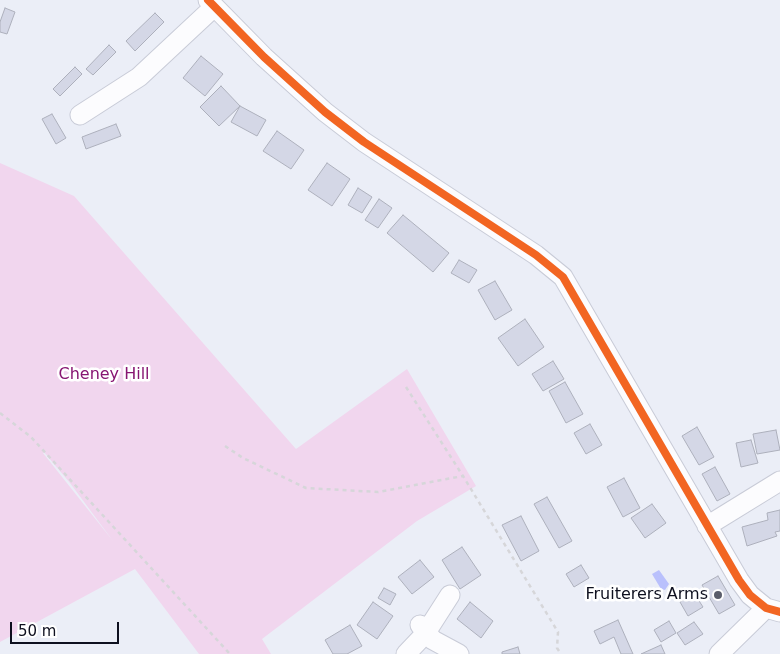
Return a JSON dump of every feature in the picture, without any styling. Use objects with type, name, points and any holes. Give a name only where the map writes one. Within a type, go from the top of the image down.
[{"type":"street","points":[[80,115],[139,77],[211,3],[264,57],[325,112],[364,142],[536,255],[564,277],[739,580],[750,595],[773,610],[719,654]]},
{"type":"street","points":[[707,526],[780,481]]},
{"type":"street","points":[[406,654],[450,595]]},
{"type":"street","points":[[423,630],[459,654]]},
{"type":"path","points":[[406,388],[463,476],[558,632],[557,648],[561,654]]},
{"type":"path","points":[[0,413],[31,437],[230,654]]},
{"type":"path","points":[[225,446],[244,458],[306,488],[378,492],[463,476]]},
{"type":"green space","name":"Cheney Hill","points":[[0,163],[74,196],[296,449],[407,369],[476,486],[417,521],[262,639],[271,654],[199,654],[135,569],[0,642]],"holes":[[[44,452],[70,483],[113,541]]]},
{"type":"water","points":[[659,570],[669,584],[665,590],[661,589],[652,574]]},
{"type":"building","points":[[5,8],[15,12],[7,34],[0,32],[0,22]]},
{"type":"building","points":[[155,13],[164,22],[135,51],[126,41]]},
{"type":"building","points":[[109,45],[116,52],[93,75],[86,69]]},
{"type":"building","points":[[201,56],[223,74],[205,96],[183,78]]},
{"type":"building","points":[[75,67],[82,74],[60,96],[53,89]]},
{"type":"building","points":[[221,86],[240,106],[219,126],[200,107]]},
{"type":"building","points":[[240,106],[266,120],[257,136],[231,122]]},
{"type":"building","points":[[52,114],[66,138],[56,144],[42,119]]},
{"type":"building","points":[[116,124],[121,136],[86,149],[82,137]]},
{"type":"building","points":[[277,131],[304,150],[291,169],[263,151]]},
{"type":"building","points":[[327,163],[350,179],[332,206],[308,190]]},
{"type":"building","points":[[358,188],[372,197],[362,213],[348,205]]},
{"type":"building","points":[[379,199],[392,208],[378,228],[365,220]]},
{"type":"building","points":[[403,215],[449,253],[433,272],[387,233]]},
{"type":"building","points":[[459,260],[477,270],[469,283],[451,273]]},
{"type":"building","points":[[495,281],[512,310],[495,320],[478,290]]},
{"type":"building","points":[[525,319],[544,347],[518,366],[498,338]]},
{"type":"building","points":[[553,361],[564,379],[543,391],[532,374]]},
{"type":"building","points":[[565,382],[583,414],[566,423],[549,391]]},
{"type":"building","points":[[590,424],[602,445],[586,454],[574,433]]},
{"type":"building","points":[[697,427],[714,457],[699,465],[682,436]]},
{"type":"building","points":[[776,430],[780,450],[757,454],[753,434]]},
{"type":"building","points":[[751,440],[758,463],[741,467],[736,443]]},
{"type":"building","points":[[715,467],[730,494],[717,501],[702,474]]},
{"type":"building","points":[[624,478],[640,508],[623,517],[607,487]]},
{"type":"building","points":[[547,497],[572,541],[559,548],[534,504]]},
{"type":"building","points":[[652,504],[666,523],[645,538],[631,518]]},
{"type":"building","points":[[780,510],[780,531],[775,532],[777,536],[747,546],[742,527],[768,520],[767,513]]},
{"type":"building","points":[[521,516],[539,551],[521,561],[502,525]]},
{"type":"building","points":[[462,547],[481,575],[460,589],[442,560]]},
{"type":"building","points":[[420,560],[434,577],[412,594],[398,577]]},
{"type":"building","points":[[581,565],[589,578],[574,587],[566,574]]},
{"type":"building","name":"Fruiterers Arms","points":[[718,576],[735,605],[719,614],[702,585]]},
{"type":"building","points":[[384,588],[396,594],[390,605],[378,598]]},
{"type":"building","points":[[694,593],[703,607],[688,616],[680,602]]},
{"type":"building","points":[[373,602],[393,616],[377,639],[357,625]]},
{"type":"building","points":[[470,602],[493,621],[481,638],[457,619]]},
{"type":"building","points":[[618,620],[633,654],[621,654],[614,637],[600,644],[594,631]]},
{"type":"building","points":[[669,621],[676,633],[661,642],[654,630]]},
{"type":"building","points":[[694,622],[703,634],[685,645],[677,633]]},
{"type":"building","points":[[350,625],[362,646],[347,654],[333,654],[325,640]]},
{"type":"building","points":[[661,645],[665,654],[641,654]]},
{"type":"building","points":[[518,647],[520,654],[502,654],[502,652]]},
{"type":"transit line","points":[[208,0],[264,57],[325,112],[364,142],[536,255],[563,277],[739,580],[750,595],[766,608],[780,612]]},
{"type":"place","name":"Fruiterers Arms","points":[[718,595]]}]
